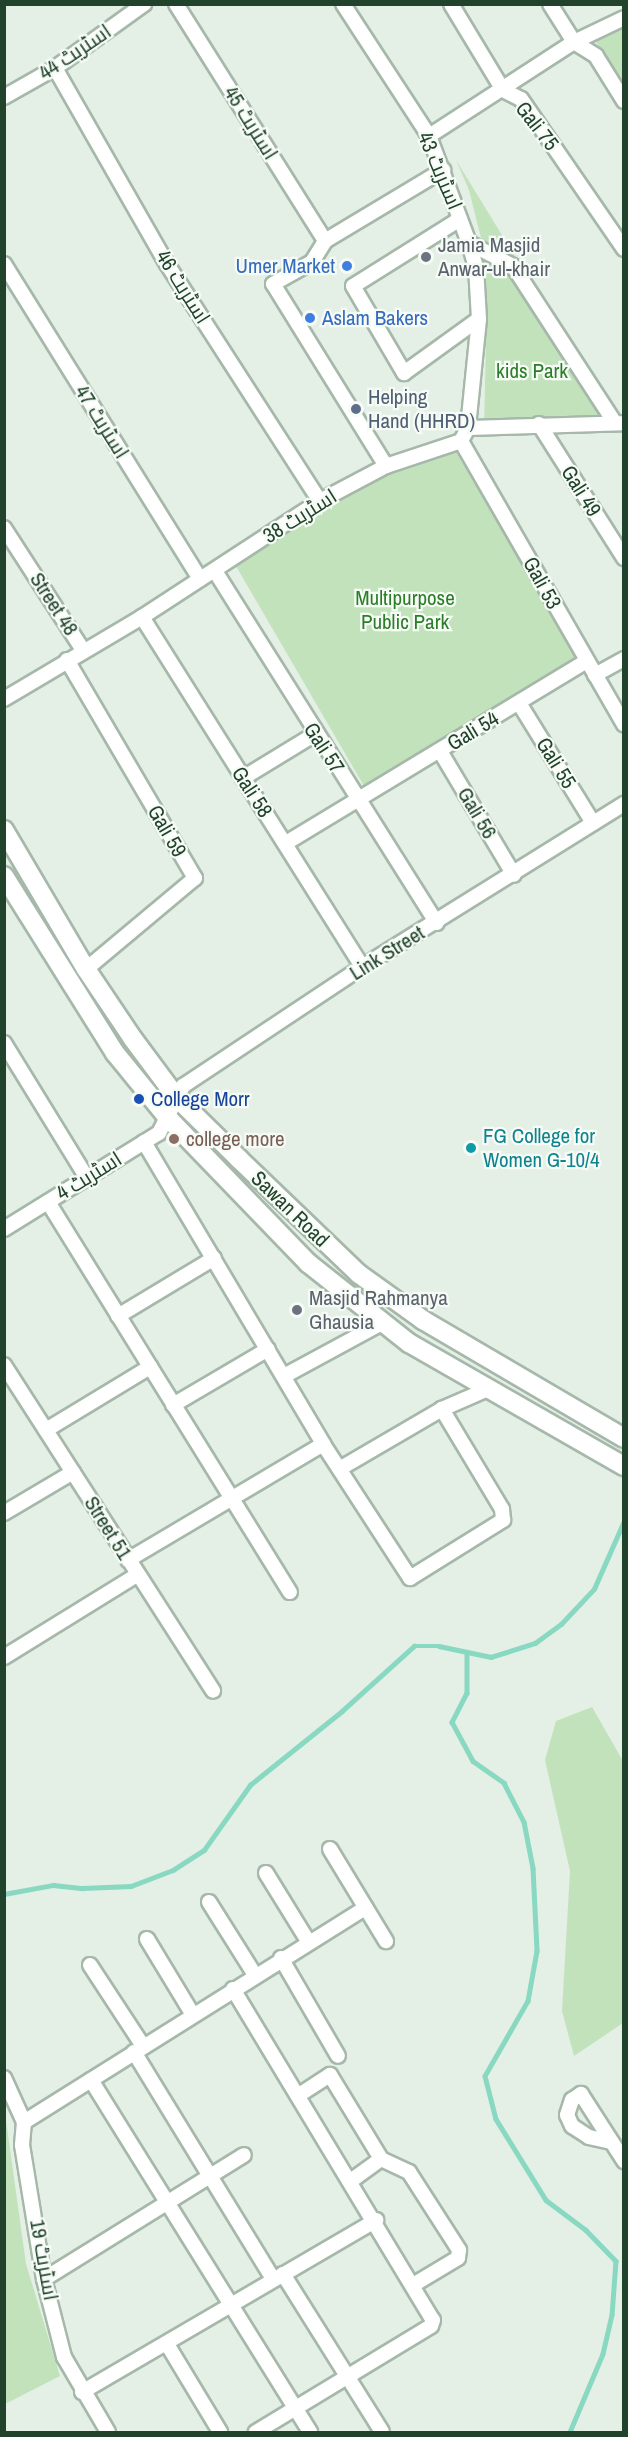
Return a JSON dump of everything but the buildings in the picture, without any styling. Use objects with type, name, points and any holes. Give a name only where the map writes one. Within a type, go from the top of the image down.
[{"type":"main road","name":"Sawan Road","points":[[4,830],[86,969],[177,1098],[359,1274],[423,1320],[624,1438]]},
{"type":"main road","name":"Sawan Road","points":[[4,876],[115,1053],[168,1118],[308,1263],[382,1323],[486,1390],[624,1466]]},
{"type":"street","name":"اسٹریٹ 44","points":[[4,97],[55,68],[144,4]]},
{"type":"street","name":"اسٹریٹ 45","points":[[176,4],[325,241]]},
{"type":"street","name":"اسٹریٹ 43","points":[[343,4],[429,136],[470,243],[476,267],[479,319],[465,434]]},
{"type":"street","name":"Gali 75","points":[[451,4],[503,90],[521,99],[624,249]]},
{"type":"street","points":[[550,4],[574,42],[596,56],[624,101]]},
{"type":"street","points":[[429,136],[574,42],[624,18]]},
{"type":"street","name":"اسٹریٹ 46","points":[[55,68],[167,264],[320,501]]},
{"type":"street","points":[[386,466],[273,284],[312,262],[325,241],[443,170]]},
{"type":"street","points":[[460,219],[353,285],[404,373],[479,319]]},
{"type":"street","points":[[470,243],[513,266],[619,423]]},
{"type":"street","name":"اسٹریٹ 47","points":[[4,264],[200,579]]},
{"type":"street","name":"اسٹریٹ 38","points":[[4,699],[142,616],[320,501],[386,466],[465,434],[539,424],[619,423]]},
{"type":"street","name":"Gali 49","points":[[539,424],[624,558]]},
{"type":"street","name":"Gali 53","points":[[465,434],[586,661],[624,724]]},
{"type":"street","name":"Street 48","points":[[4,528],[84,650]]},
{"type":"street","name":"Gali 57","points":[[215,570],[315,734],[437,923]]},
{"type":"street","name":"Gali 58","points":[[142,616],[362,967]]},
{"type":"street","points":[[595,675],[624,659]]},
{"type":"street","name":"Gali 59","points":[[67,660],[195,878],[86,969]]},
{"type":"street","name":"Gali 54","points":[[286,843],[357,797],[440,751],[586,661]]},
{"type":"street","name":"Gali 55","points":[[519,703],[593,823]]},
{"type":"street","points":[[243,778],[315,734]]},
{"type":"street","name":"Gali 56","points":[[440,751],[514,875]]},
{"type":"street","name":"Link Street","points":[[168,1118],[183,1086],[362,967],[437,923],[624,804]]},
{"type":"street","points":[[6,1050],[87,1178]]},
{"type":"street","name":"اسٹریٹ 4","points":[[4,1229],[159,1133],[168,1118]]},
{"type":"street","points":[[144,1143],[323,1444],[341,1468],[406,1575],[416,1577],[503,1520],[502,1509],[442,1409]]},
{"type":"street","points":[[48,1202],[290,1592]]},
{"type":"street","points":[[118,1316],[214,1258]]},
{"type":"street","points":[[284,1376],[382,1323]]},
{"type":"street","points":[[173,1405],[268,1349]]},
{"type":"street","points":[[46,1430],[150,1367]]},
{"type":"street","name":"Street 51","points":[[7,1374],[46,1430],[213,1691]]},
{"type":"street","points":[[341,1468],[442,1409],[486,1390]]},
{"type":"street","points":[[128,1560],[323,1444]]},
{"type":"street","points":[[4,1513],[73,1472]]},
{"type":"street","points":[[6,1653],[137,1575]]},
{"type":"street","points":[[330,1849],[386,1941]]},
{"type":"street","points":[[266,1873],[308,1941]]},
{"type":"street","points":[[209,1902],[255,1974]]},
{"type":"street","points":[[24,2122],[255,1974],[366,1908]]},
{"type":"street","points":[[147,1940],[193,2015]]},
{"type":"street","points":[[281,1958],[338,2056]]},
{"type":"street","points":[[90,1965],[211,2176],[347,2375],[382,2433]]},
{"type":"street","points":[[233,1989],[352,2180],[433,2320],[431,2326],[347,2375],[256,2433]]},
{"type":"street","points":[[299,2095],[330,2075],[381,2159],[409,2172],[459,2250],[458,2258],[413,2285]]},
{"type":"street","name":"اسٹریٹ 19","points":[[4,2078],[24,2122],[22,2145],[44,2279],[64,2356],[82,2392],[108,2433]]},
{"type":"street","points":[[92,2080],[233,2303],[310,2433]]},
{"type":"street","points":[[611,2142],[589,2137],[572,2126],[567,2115],[572,2100],[581,2094],[624,2161]]},
{"type":"street","points":[[44,2279],[244,2155]]},
{"type":"street","points":[[352,2180],[381,2159]]},
{"type":"street","points":[[82,2392],[376,2220]]},
{"type":"street","points":[[167,2344],[220,2433]]},
{"type":"green space","points":[[623,25],[623,83],[596,42]]},
{"type":"green space","name":"kids Park","points":[[456,160],[612,415],[535,417],[484,428],[487,301],[482,242],[469,190]]},
{"type":"green space","name":"Multipurpose Public Park","points":[[456,452],[577,657],[364,786],[236,566],[326,506],[372,481]]},
{"type":"green space","points":[[592,1707],[623,1761],[623,2023],[574,2056],[562,2011],[570,1871],[545,1760],[556,1721]]},
{"type":"green space","points":[[4,2106],[26,2264],[60,2376],[5,2404]]},
{"type":"waterway","points":[[4,1894],[53,1885],[83,1888],[131,1886],[173,1870],[204,1850],[250,1785],[342,1711],[414,1646],[439,1646],[491,1657],[535,1643],[561,1624],[594,1589],[624,1521]]},
{"type":"waterway","points":[[467,1652],[467,1693],[452,1722],[473,1761],[504,1783],[524,1822],[533,1868],[537,1951],[528,2001],[485,2076],[496,2119],[546,2200],[586,2230],[616,2261],[612,2315],[603,2354],[570,2432]]},
{"type":"place","name":"Jamia Masjid Anwar-ul-khair","points":[[426,257]]},
{"type":"place","name":"Umer Market","points":[[347,266]]},
{"type":"place","name":"Aslam Bakers","points":[[310,318]]},
{"type":"place","name":"Helping Hand (HHRD)","points":[[356,409]]},
{"type":"place","name":"College Morr","points":[[139,1099]]},
{"type":"place","name":"college more","points":[[174,1139]]},
{"type":"place","name":"FG College for Women G-10/4","points":[[471,1148]]},
{"type":"place","name":"Masjid Rahmanya Ghausia","points":[[297,1310]]}]
